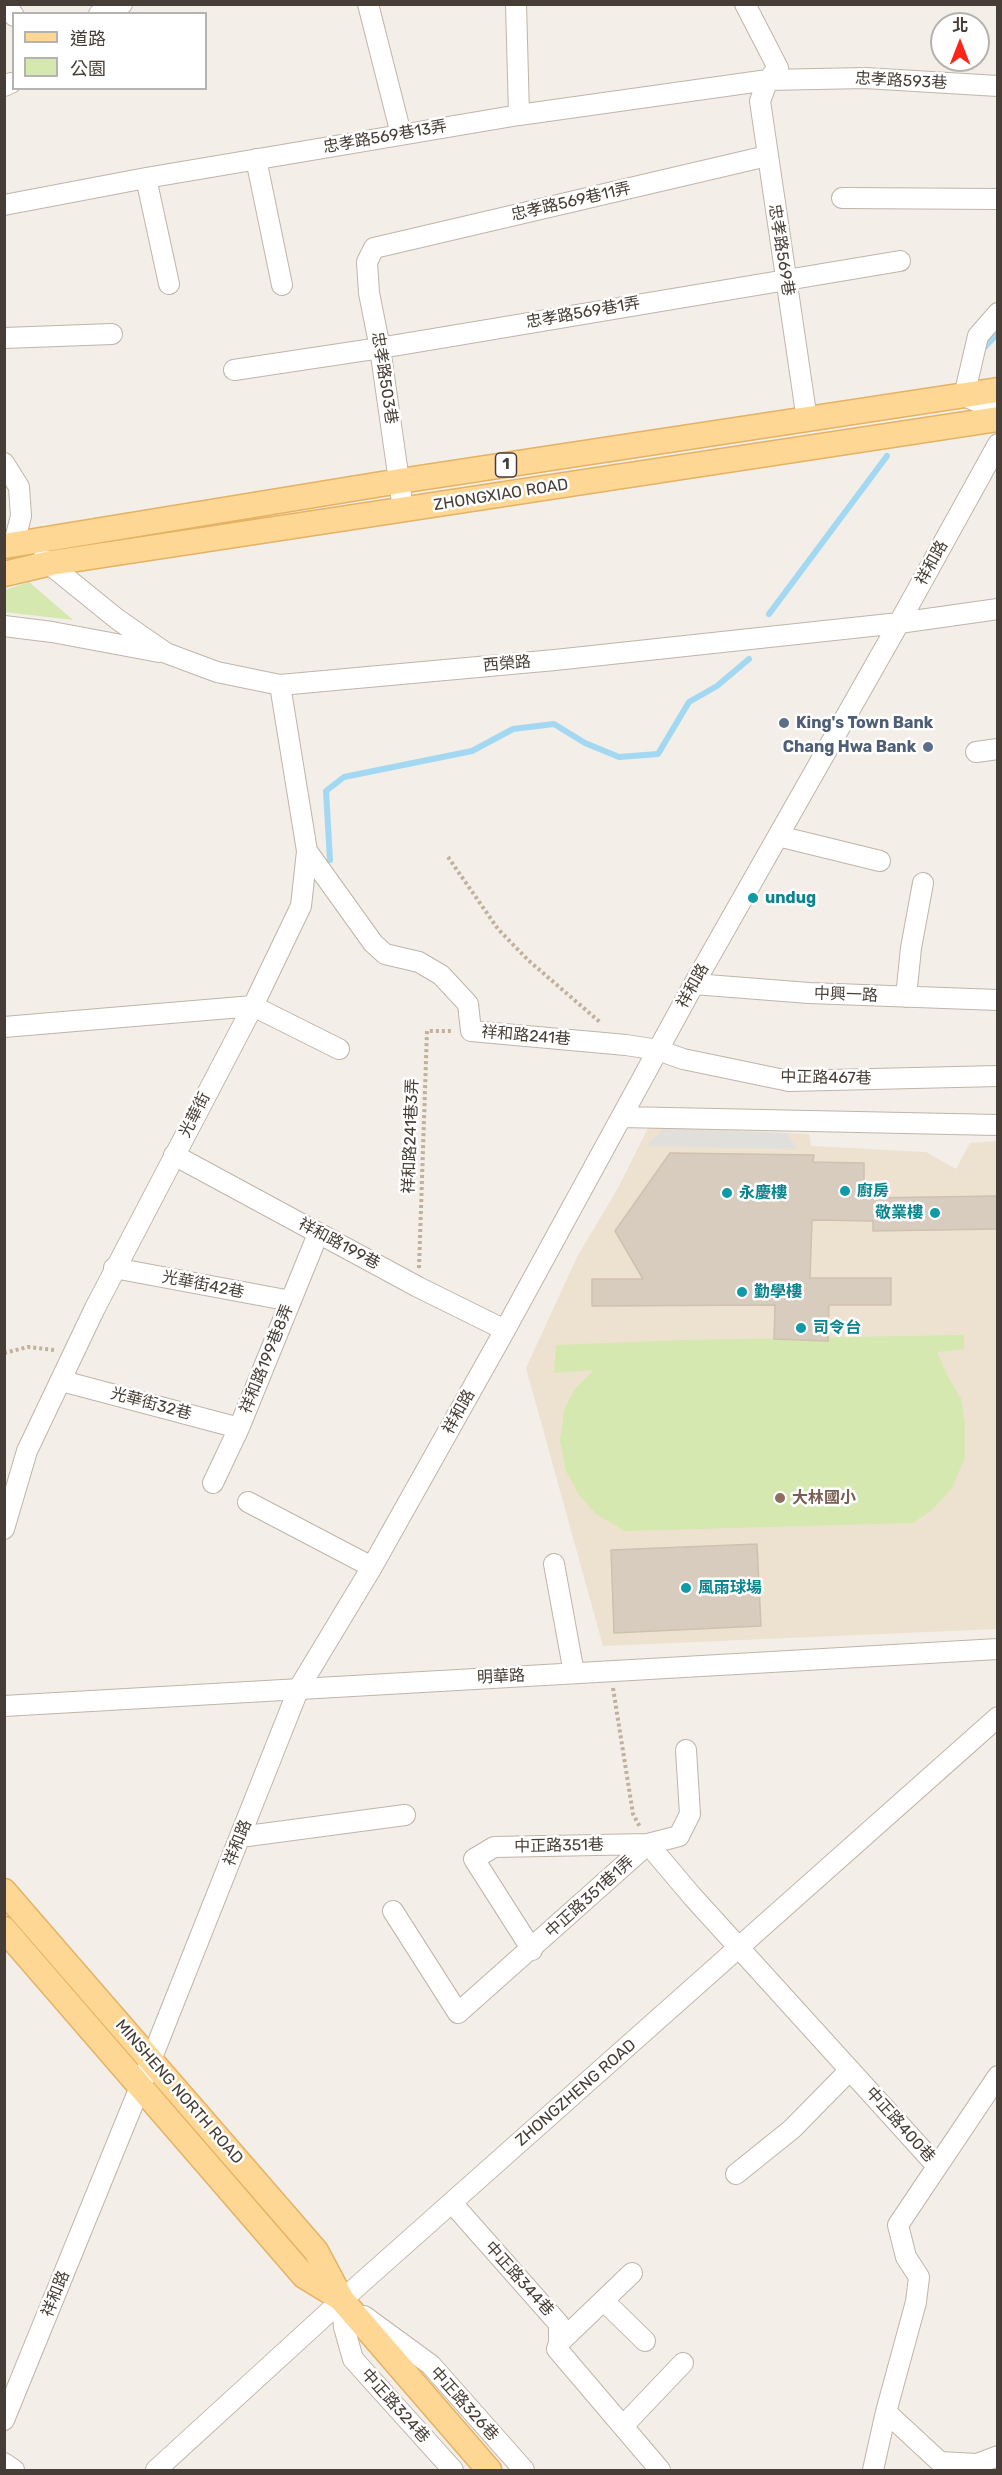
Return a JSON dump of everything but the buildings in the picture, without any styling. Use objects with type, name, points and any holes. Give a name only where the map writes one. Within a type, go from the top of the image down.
[{"type":"main road","name":"ZHONGXIAO ROAD","points":[[8,542],[998,390]]},
{"type":"main road","name":"ZHONGXIAO ROAD","points":[[4,574],[51,563],[998,419]]},
{"type":"main road","name":"MINSHENG NORTH ROAD","points":[[4,1892],[316,2251],[342,2300],[489,2470]]},
{"type":"main road","name":"MINSHENG NORTH ROAD","points":[[4,1929],[304,2276],[342,2300]]},
{"type":"street","points":[[104,12],[122,4]]},
{"type":"street","points":[[368,4],[401,135]]},
{"type":"street","points":[[516,4],[519,115]]},
{"type":"street","name":"忠孝路569巷","points":[[745,4],[778,68],[768,80],[760,101],[807,420]]},
{"type":"street","name":"忠孝路593巷","points":[[768,80],[865,78],[998,86]]},
{"type":"street","name":"忠孝路569巷13弄","points":[[4,205],[146,178],[519,115],[768,80]]},
{"type":"street","name":"忠孝路569巷11弄","points":[[374,248],[767,156]]},
{"type":"street","points":[[256,159],[282,285]]},
{"type":"street","points":[[146,178],[169,284]]},
{"type":"street","points":[[842,198],[998,199]]},
{"type":"street","name":"忠孝路503巷","points":[[374,248],[367,262],[369,293],[380,348],[403,509]]},
{"type":"street","name":"忠孝路569巷1弄","points":[[234,370],[380,348],[900,261]]},
{"type":"street","points":[[998,313],[978,336],[964,396],[998,410]]},
{"type":"street","points":[[4,338],[112,334]]},
{"type":"street","name":"祥和路","points":[[4,2420],[152,2060],[299,1688],[372,1567],[505,1330],[694,984],[998,444]]},
{"type":"street","points":[[4,463],[19,487],[21,516],[8,542]]},
{"type":"street","name":"西榮路","points":[[8,542],[51,563],[117,619],[166,653],[217,672],[280,686],[899,623],[998,609]]},
{"type":"street","points":[[4,626],[51,632],[166,653]]},
{"type":"street","name":"光華街","points":[[4,1529],[27,1451],[63,1381],[114,1268],[254,1006],[301,906],[307,851],[280,686]]},
{"type":"street","points":[[976,752],[998,749]]},
{"type":"street","points":[[778,836],[880,861]]},
{"type":"street","name":"祥和路241巷","points":[[307,851],[373,943],[386,954],[419,962],[448,982],[468,1004],[471,1031],[658,1050]]},
{"type":"street","points":[[906,997],[911,948],[923,883]]},
{"type":"street","name":"中興一路","points":[[694,984],[809,993],[998,1000]]},
{"type":"street","points":[[4,1027],[254,1006],[339,1049]]},
{"type":"street","name":"中正路467巷","points":[[658,1050],[683,1059],[789,1081],[998,1076]]},
{"type":"street","points":[[621,1117],[998,1125]]},
{"type":"street","name":"祥和路199巷","points":[[174,1155],[418,1287],[505,1330]]},
{"type":"street","name":"祥和路199巷8弄","points":[[213,1483],[239,1428],[318,1234]]},
{"type":"street","name":"光華街42巷","points":[[114,1268],[291,1301]]},
{"type":"street","name":"光華街32巷","points":[[63,1381],[239,1428]]},
{"type":"street","points":[[248,1502],[372,1567]]},
{"type":"street","points":[[554,1564],[574,1673]]},
{"type":"street","name":"明華路","points":[[4,1706],[998,1649]]},
{"type":"street","name":"ZHONGZHENG ROAD","points":[[156,2470],[342,2300],[998,1717]]},
{"type":"street","name":"中正路351巷","points":[[474,1859],[494,1847],[648,1844],[679,1836],[690,1814],[686,1750]]},
{"type":"street","points":[[240,1837],[405,1815]]},
{"type":"street","points":[[648,1844],[740,1948]]},
{"type":"street","name":"中正路351巷1弄","points":[[393,1911],[458,2013],[532,1950],[648,1844]]},
{"type":"street","name":"中正路351巷1弄","points":[[474,1859],[532,1950]]},
{"type":"street","name":"中正路400巷","points":[[740,1948],[937,2166],[898,2225],[906,2257],[919,2277],[916,2302],[873,2470]]},
{"type":"street","points":[[736,2175],[792,2129],[850,2070]]},
{"type":"street","points":[[937,2166],[998,2076]]},
{"type":"street","name":"中正路344巷","points":[[452,2203],[559,2324],[557,2349],[660,2470]]},
{"type":"street","points":[[559,2343],[632,2273]]},
{"type":"street","name":"中正路324巷","points":[[342,2300],[344,2327],[353,2359],[453,2470]]},
{"type":"street","name":"中正路326巷","points":[[342,2300],[430,2365],[524,2470]]},
{"type":"street","points":[[604,2301],[645,2341]]},
{"type":"street","points":[[623,2426],[683,2363]]},
{"type":"street","points":[[886,2412],[940,2462],[977,2464],[998,2456]]},
{"type":"street","points":[[4,2463],[14,2470]]},
{"type":"path","points":[[448,857],[498,929],[528,960],[626,1045]]},
{"type":"path","name":"祥和路241巷3弄","points":[[418,1287],[427,1031],[471,1031]]},
{"type":"path","points":[[4,1353],[28,1347],[76,1352]]},
{"type":"path","points":[[610,1671],[633,1814],[648,1844]]},
{"type":"shaded area","name":"大林國小","points":[[649,1126],[809,1134],[811,1146],[926,1152],[956,1169],[970,1143],[997,1141],[997,1629],[603,1646],[526,1368],[577,1257],[618,1188]]},
{"type":"shaded area","points":[[664,1129],[787,1133],[797,1149],[646,1146]]},
{"type":"green space","points":[[29,582],[73,620],[5,612],[5,590]]},
{"type":"green space","points":[[964,1335],[964,1349],[937,1352],[961,1399],[965,1423],[965,1457],[952,1488],[932,1510],[913,1523],[625,1531],[596,1514],[579,1495],[566,1471],[560,1440],[565,1407],[575,1389],[594,1370],[554,1373],[556,1345],[685,1340]]},
{"type":"waterway","points":[[983,349],[998,333]]},
{"type":"waterway","points":[[769,614],[887,456]]},
{"type":"waterway","points":[[330,860],[326,791],[344,777],[472,751],[513,729],[554,724],[585,743],[619,757],[658,754],[689,702],[717,686],[749,659]]},
{"type":"place","name":"King's Town Bank","points":[[784,723]]},
{"type":"place","name":"Chang Hwa Bank","points":[[928,747]]},
{"type":"place","name":"undug","points":[[753,898]]},
{"type":"place","name":"廚房","points":[[845,1191]]},
{"type":"place","name":"永慶樓","points":[[727,1193]]},
{"type":"place","name":"敬業樓","points":[[935,1213]]},
{"type":"place","name":"勤學樓","points":[[742,1292]]},
{"type":"place","name":"司令台","points":[[801,1328]]},
{"type":"place","name":"大林國小","points":[[780,1498]]},
{"type":"place","name":"風雨球場","points":[[686,1588]]}]
